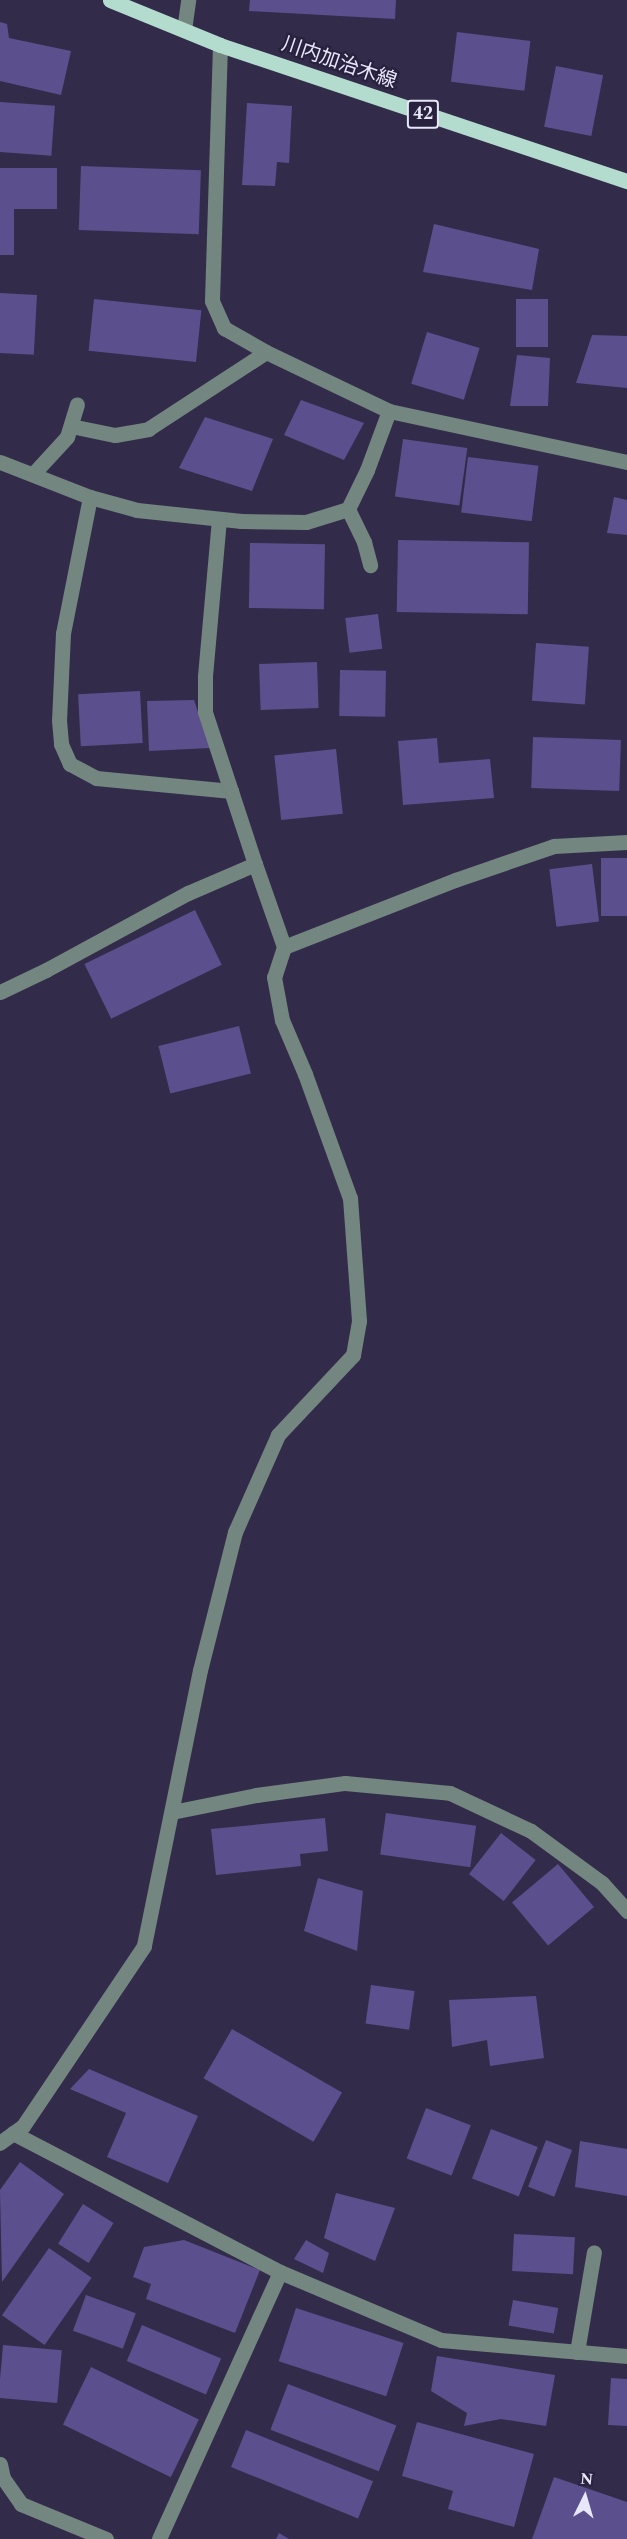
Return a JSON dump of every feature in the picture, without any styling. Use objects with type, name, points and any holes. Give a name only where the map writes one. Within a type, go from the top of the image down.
[{"type":"main road","name":"川内加治木線","points":[[110,0],[220,45],[627,181]]},
{"type":"street","points":[[184,30],[188,0]]},
{"type":"street","points":[[220,45],[212,301],[224,328],[266,352],[389,411],[627,462]]},
{"type":"street","points":[[71,426],[115,435],[148,429],[266,352]]},
{"type":"street","points":[[33,474],[67,437],[77,404]]},
{"type":"street","points":[[0,462],[90,497],[138,510],[219,519],[306,522],[348,509],[367,470],[389,411]]},
{"type":"street","points":[[90,497],[63,633],[59,720],[61,744],[70,764],[96,778],[231,791]]},
{"type":"street","points":[[348,509],[364,542],[370,565]]},
{"type":"street","points":[[0,2143],[22,2126],[144,1946],[200,1670],[235,1532],[278,1435],[353,1355],[359,1321],[350,1198],[305,1074],[282,1020],[274,977],[284,947],[205,712],[205,677],[219,519]]},
{"type":"street","points":[[284,947],[455,880],[554,846],[627,842]]},
{"type":"street","points":[[0,992],[46,970],[188,893],[255,864]]},
{"type":"street","points":[[172,1812],[256,1795],[345,1783],[450,1793],[531,1831],[602,1883],[627,1911]]},
{"type":"street","points":[[13,2133],[280,2272],[441,2340],[627,2356]]},
{"type":"street","points":[[577,2352],[594,2252]]},
{"type":"street","points":[[159,2539],[280,2272]]},
{"type":"street","points":[[0,2464],[3,2478],[21,2504],[106,2539]]},
{"type":"building","points":[[250,0],[396,0],[395,19],[249,11]]},
{"type":"building","points":[[0,22],[7,24],[9,38],[71,51],[61,95],[0,81]]},
{"type":"building","points":[[457,32],[530,41],[524,91],[451,82]]},
{"type":"building","points":[[556,66],[603,75],[591,136],[544,127]]},
{"type":"building","points":[[0,102],[55,106],[51,156],[0,152]]},
{"type":"building","points":[[247,103],[292,106],[289,163],[277,162],[275,186],[242,185]]},
{"type":"building","points":[[81,166],[201,170],[199,234],[79,230]]},
{"type":"building","points":[[0,168],[57,168],[57,209],[14,209],[14,255],[0,255]]},
{"type":"building","points":[[434,224],[539,249],[532,290],[423,272]]},
{"type":"building","points":[[0,293],[37,295],[34,355],[0,353]]},
{"type":"building","points":[[94,299],[201,310],[196,362],[89,351]]},
{"type":"building","points":[[516,299],[548,299],[548,347],[516,347]]},
{"type":"building","points":[[427,332],[480,348],[464,400],[411,384]]},
{"type":"building","points":[[592,335],[627,336],[627,388],[576,383]]},
{"type":"building","points":[[517,355],[550,358],[548,406],[510,406]]},
{"type":"building","points":[[301,400],[364,423],[344,460],[284,435]]},
{"type":"building","points":[[205,417],[273,439],[252,491],[179,468]]},
{"type":"building","points":[[403,439],[467,448],[459,505],[395,496]]},
{"type":"building","points":[[468,457],[538,466],[532,521],[461,513]]},
{"type":"building","points":[[614,497],[627,500],[627,535],[607,533]]},
{"type":"building","points":[[398,540],[529,542],[528,614],[397,612]]},
{"type":"building","points":[[250,543],[325,544],[324,609],[249,608]]},
{"type":"building","points":[[378,614],[382,649],[350,653],[345,618]]},
{"type":"building","points":[[536,643],[589,647],[585,705],[532,701]]},
{"type":"building","points":[[317,662],[319,708],[261,710],[259,664]]},
{"type":"building","points":[[340,670],[386,671],[385,717],[339,716]]},
{"type":"building","points":[[140,691],[143,743],[81,746],[78,694]]},
{"type":"building","points":[[194,700],[210,748],[149,751],[147,701]]},
{"type":"building","points":[[533,737],[621,740],[619,791],[531,788]]},
{"type":"building","points":[[437,738],[439,763],[490,759],[494,798],[403,805],[398,741]]},
{"type":"building","points":[[336,749],[343,814],[281,820],[274,755]]},
{"type":"building","points":[[601,858],[627,858],[627,916],[601,916]]},
{"type":"building","points":[[592,864],[599,922],[556,927],[549,869]]},
{"type":"building","points":[[195,910],[222,965],[111,1019],[84,964]]},
{"type":"building","points":[[239,1026],[251,1074],[170,1094],[158,1046]]},
{"type":"building","points":[[386,1813],[476,1826],[470,1867],[380,1855]]},
{"type":"building","points":[[325,1818],[328,1851],[300,1854],[301,1866],[216,1875],[211,1829]]},
{"type":"building","points":[[501,1833],[536,1860],[504,1901],[469,1874]]},
{"type":"building","points":[[558,1864],[594,1907],[548,1945],[512,1903]]},
{"type":"building","points":[[318,1878],[363,1891],[357,1951],[304,1931]]},
{"type":"building","points":[[371,1985],[415,1991],[409,2030],[366,2024]]},
{"type":"building","points":[[536,1996],[544,2058],[490,2066],[487,2040],[452,2047],[449,2000]]},
{"type":"building","points":[[232,2029],[342,2092],[313,2142],[204,2078]]},
{"type":"building","points":[[89,2069],[198,2116],[168,2183],[107,2157],[126,2113],[70,2089]]},
{"type":"building","points":[[426,2108],[471,2125],[451,2176],[407,2158]]},
{"type":"building","points":[[491,2129],[538,2147],[519,2196],[472,2178]]},
{"type":"building","points":[[546,2140],[572,2150],[554,2197],[528,2187]]},
{"type":"building","points":[[580,2141],[627,2149],[627,2196],[575,2187]]},
{"type":"building","points":[[20,2162],[64,2194],[2,2282],[0,2190]]},
{"type":"building","points":[[336,2193],[395,2208],[375,2261],[324,2238]]},
{"type":"building","points":[[83,2204],[114,2223],[89,2263],[58,2244]]},
{"type":"building","points":[[514,2234],[575,2237],[573,2274],[512,2271]]},
{"type":"building","points":[[184,2240],[260,2270],[235,2333],[146,2299],[151,2284],[133,2277],[144,2247]]},
{"type":"building","points":[[306,2240],[329,2253],[323,2273],[294,2259]]},
{"type":"building","points":[[49,2248],[92,2278],[45,2345],[2,2315]]},
{"type":"building","points":[[86,2295],[136,2313],[123,2349],[73,2331]]},
{"type":"building","points":[[513,2300],[558,2308],[554,2334],[508,2326]]},
{"type":"building","points":[[296,2308],[403,2343],[386,2396],[279,2361]]},
{"type":"building","points":[[142,2325],[221,2359],[206,2395],[127,2361]]},
{"type":"building","points":[[3,2345],[62,2350],[57,2403],[0,2398]]},
{"type":"building","points":[[437,2356],[555,2375],[546,2426],[501,2419],[464,2426],[467,2413],[431,2391]]},
{"type":"building","points":[[91,2367],[199,2420],[171,2477],[63,2425]]},
{"type":"building","points":[[611,2378],[627,2379],[627,2426],[608,2425]]},
{"type":"building","points":[[288,2384],[396,2426],[379,2471],[270,2430]]},
{"type":"building","points":[[417,2422],[534,2454],[514,2527],[448,2509],[453,2491],[402,2476]]},
{"type":"building","points":[[246,2430],[373,2481],[358,2518],[231,2467]]},
{"type":"building","points":[[554,2477],[627,2502],[627,2539],[532,2539]]},
{"type":"building","points":[[279,2533],[289,2539],[276,2539]]}]
